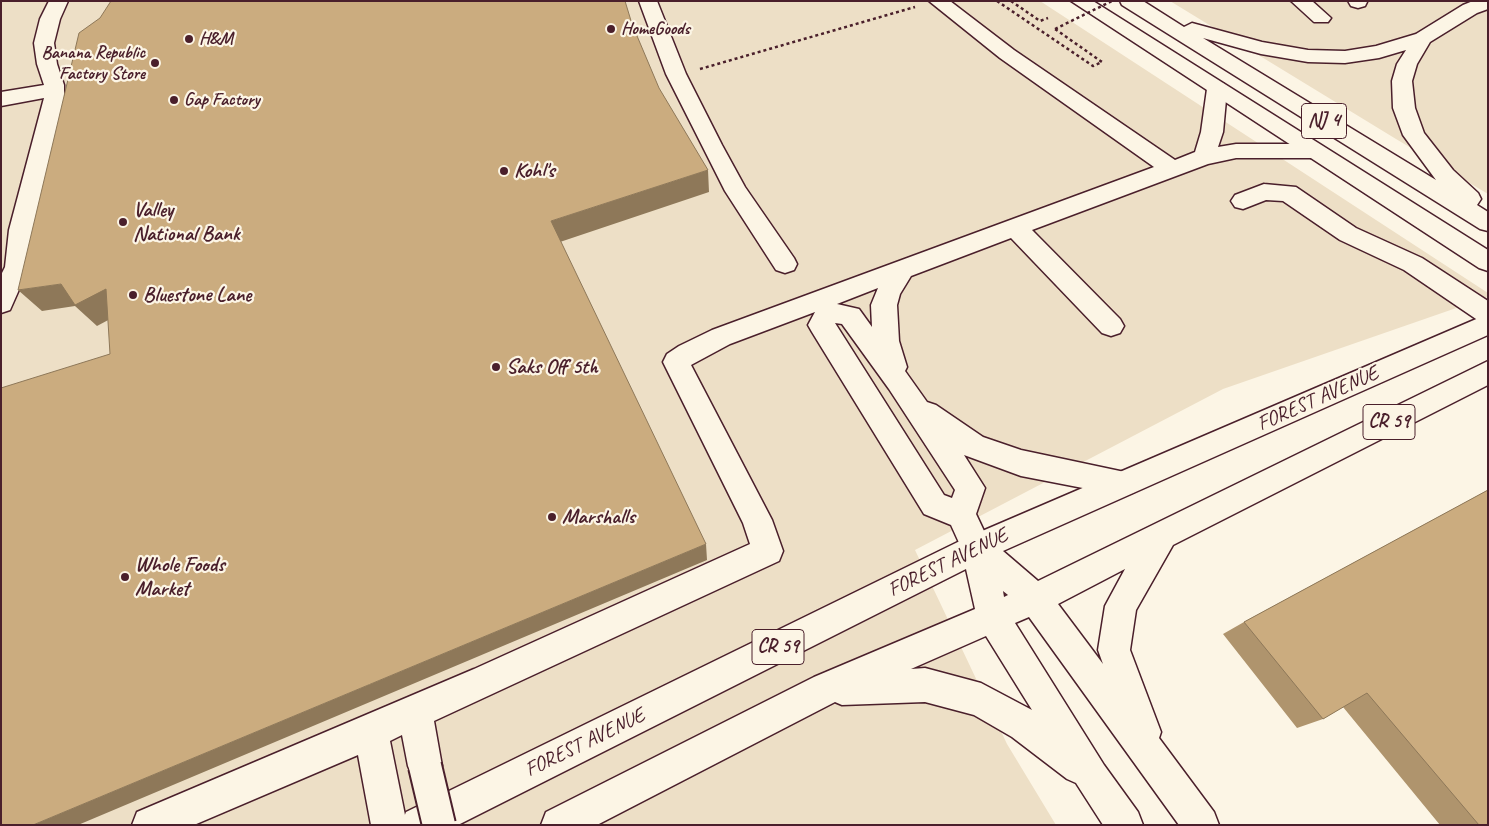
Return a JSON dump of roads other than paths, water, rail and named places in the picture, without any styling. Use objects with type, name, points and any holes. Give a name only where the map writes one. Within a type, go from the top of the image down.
[{"type":"main road","points":[[1,303],[17,267],[21,230],[54,99],[54,85],[46,64],[44,43],[50,19],[60,1]]},
{"type":"main road","points":[[648,1],[676,74],[736,191],[785,264]]},
{"type":"main road","points":[[938,1],[1007,54],[1171,168]]},
{"type":"main road","name":"NJ 4","points":[[1080,1],[1488,262]]},
{"type":"main road","name":"NJ 4","points":[[1129,1],[1488,223]]},
{"type":"main road","points":[[1300,1],[1321,18]]},
{"type":"main road","points":[[1160,20],[1237,42],[1308,56],[1345,57],[1379,52],[1422,38],[1470,9],[1488,2]]},
{"type":"main road","points":[[1422,38],[1407,64],[1402,81],[1404,108],[1414,135],[1446,176],[1488,215]]},
{"type":"main road","points":[[1204,157],[1213,130],[1217,89]]},
{"type":"main road","points":[[1,99],[54,90]]},
{"type":"main road","points":[[150,825],[415,712],[768,551],[757,520],[676,362],[688,353],[722,338],[824,306],[902,270],[1204,157],[1236,151],[1314,151]]},
{"type":"main road","points":[[1243,200],[1264,192],[1288,193],[1348,234],[1413,264],[1485,322]]},
{"type":"main road","points":[[1015,228],[1111,326]]},
{"type":"main road","points":[[902,270],[888,293],[884,305],[886,341],[904,392],[973,446],[1021,463],[1124,483]]},
{"type":"main road","points":[[824,306],[850,316],[970,488],[961,515]]},
{"type":"main road","points":[[824,306],[821,326],[934,505],[961,515],[977,548],[993,618],[1092,777],[1125,825]]},
{"type":"main road","name":"FOREST AVENUE","points":[[419,825],[977,548],[1485,322]]},
{"type":"main road","name":"CR 59","points":[[559,825],[826,689],[1035,599],[1488,372]]},
{"type":"main road","points":[[1154,762],[1114,650],[1121,606],[1162,536]]},
{"type":"main road","points":[[977,548],[1035,599],[1201,825]]},
{"type":"main road","points":[[826,689],[925,685],[981,700],[1024,725],[1092,777]]},
{"type":"main road","points":[[415,712],[439,825]]},
{"type":"main road","points":[[371,731],[389,825]]},
{"type":"place","name":"HomeGoods","points":[[611,29]]},
{"type":"place","name":"H&M","points":[[189,39]]},
{"type":"place","name":"Banana Republic Factory Store","points":[[155,63]]},
{"type":"place","name":"Gap Factory","points":[[174,100]]},
{"type":"place","name":"Kohl's","points":[[504,171]]},
{"type":"place","name":"Valley National Bank","points":[[123,222]]},
{"type":"place","name":"Bluestone Lane","points":[[133,295]]},
{"type":"place","name":"Saks Off 5th","points":[[496,367]]},
{"type":"place","name":"Marshalls","points":[[552,517]]},
{"type":"place","name":"Whole Foods Market","points":[[125,577]]}]
